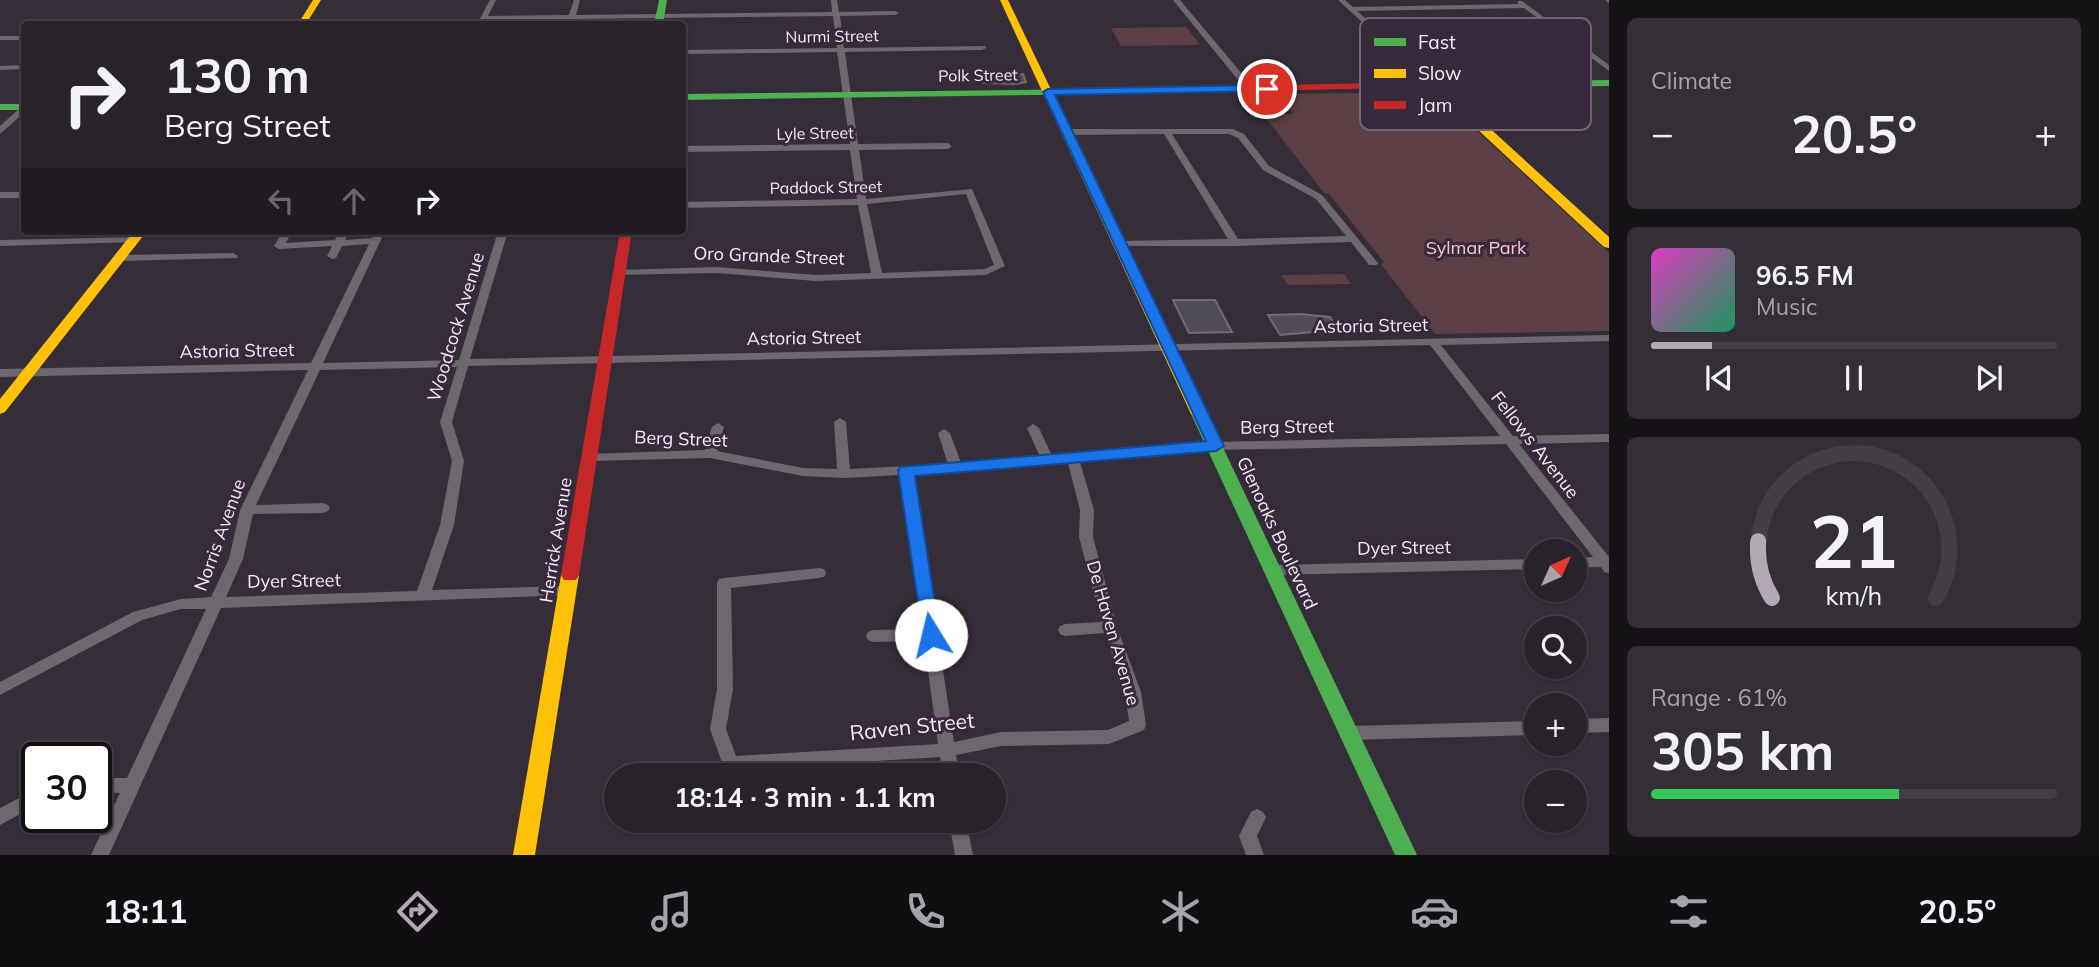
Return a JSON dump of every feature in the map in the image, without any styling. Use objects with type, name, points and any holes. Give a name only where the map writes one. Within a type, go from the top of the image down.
[{"type":"main road","points":[[304,21],[317,0]]},
{"type":"main road","name":"Glenoaks Boulevard","points":[[1004,0],[1406,855]]},
{"type":"main road","name":"Polk Street","points":[[1591,83],[1609,83]]},
{"type":"main road","name":"Polk Street","points":[[686,97],[1360,87]]},
{"type":"main road","points":[[0,107],[21,108]]},
{"type":"main road","points":[[1485,130],[1609,244]]},
{"type":"main road","name":"Herrick Avenue","points":[[524,855],[625,235]]},
{"type":"main road","points":[[0,409],[137,236]]},
{"type":"street","points":[[493,0],[481,21],[570,21],[661,14],[895,13]]},
{"type":"street","points":[[570,21],[577,0]]},
{"type":"street","points":[[834,0],[862,202],[877,275]]},
{"type":"street","points":[[1176,0],[1250,89]]},
{"type":"street","points":[[1341,0],[1361,18]]},
{"type":"street","points":[[1517,0],[1540,18]]},
{"type":"street","points":[[1351,9],[1524,6]]},
{"type":"street","points":[[0,38],[21,38]]},
{"type":"street","name":"Nurmi Street","points":[[686,52],[982,48]]},
{"type":"street","points":[[1591,56],[1609,69]]},
{"type":"street","points":[[0,68],[21,67]]},
{"type":"street","points":[[0,131],[21,111]]},
{"type":"street","points":[[1068,132],[1196,134],[1230,131],[1241,136],[1266,168],[1319,197],[1373,263]]},
{"type":"street","points":[[1167,132],[1236,243]]},
{"type":"street","name":"Lyle Street","points":[[686,149],[948,146]]},
{"type":"street","name":"Paddock Street","points":[[686,205],[862,202],[916,199],[969,191],[1000,266]]},
{"type":"street","points":[[0,195],[21,195]]},
{"type":"street","points":[[273,256],[285,235]]},
{"type":"street","name":"Woodcock Avenue","points":[[423,595],[447,525],[458,461],[446,422],[502,235]]},
{"type":"street","points":[[0,243],[137,236]]},
{"type":"street","points":[[279,246],[342,237],[378,236]]},
{"type":"street","name":"Norris Avenue","points":[[100,855],[236,559],[247,510],[378,236]]},
{"type":"street","points":[[332,256],[342,237]]},
{"type":"street","points":[[1120,244],[1354,239]]},
{"type":"street","points":[[120,258],[233,256]]},
{"type":"street","name":"Oro Grande Street","points":[[619,273],[716,271],[816,278],[986,272],[1000,266]]},
{"type":"street","name":"Astoria Street","points":[[0,373],[1609,338]]},
{"type":"street","name":"Fellows Avenue","points":[[1434,343],[1608,564]]},
{"type":"street","points":[[840,422],[844,474]]},
{"type":"street","points":[[710,454],[718,427]]},
{"type":"street","points":[[1033,428],[1048,460]]},
{"type":"street","points":[[944,433],[957,468]]},
{"type":"street","name":"Berg Street","points":[[590,457],[710,454],[803,472],[844,474],[957,468],[1216,446],[1609,438]]},
{"type":"street","name":"De Haven Avenue","points":[[1073,458],[1087,510],[1086,537],[1110,627],[1133,692],[1138,726]]},
{"type":"street","points":[[906,471],[949,763]]},
{"type":"street","points":[[247,510],[323,508]]},
{"type":"street","points":[[1587,563],[1608,564]]},
{"type":"street","name":"Dyer Street","points":[[1272,570],[1524,564]]},
{"type":"street","points":[[730,763],[718,729],[725,689],[724,583],[819,573]]},
{"type":"street","name":"Dyer Street","points":[[0,689],[138,616],[181,604],[567,591]]},
{"type":"street","points":[[1065,630],[1110,627]]},
{"type":"street","points":[[873,636],[931,635]]},
{"type":"street","points":[[1587,726],[1609,725]]},
{"type":"street","name":"Raven Street","points":[[730,763],[947,750],[1001,739],[1109,737],[1138,726]]},
{"type":"street","points":[[1350,733],[1524,728]]},
{"type":"street","points":[[112,785],[132,786]]},
{"type":"street","points":[[0,817],[21,805]]},
{"type":"street","points":[[1255,855],[1248,836],[1257,817]]},
{"type":"street","points":[[960,833],[964,855]]},
{"type":"green space","points":[[1186,27],[1200,45],[1121,46],[1111,28]]},
{"type":"green space","name":"Sylmar Park","points":[[1360,93],[1360,130],[1476,130],[1609,253],[1609,331],[1435,334],[1381,264],[1384,262],[1329,194],[1324,193],[1263,114],[1293,114],[1277,94]]},
{"type":"green space","points":[[1344,274],[1351,284],[1288,285],[1281,275]]},
{"type":"building","points":[[1023,74],[1026,82],[1016,84],[983,83],[979,75]]},
{"type":"building","points":[[1173,300],[1215,300],[1232,332],[1189,333]]},
{"type":"building","points":[[1268,315],[1330,317],[1338,330],[1280,335]]},
{"type":"traffic: fast","points":[[660,21],[663,0]]},
{"type":"traffic: fast","points":[[1591,83],[1609,83]]},
{"type":"traffic: fast","points":[[686,97],[1167,90]]},
{"type":"traffic: fast","points":[[0,107],[21,107]]},
{"type":"traffic: fast","points":[[1199,414],[1406,855]]},
{"type":"traffic: slow","points":[[304,21],[317,0]]},
{"type":"traffic: slow","points":[[1004,0],[1199,414]]},
{"type":"traffic: slow","points":[[1485,130],[1609,244]]},
{"type":"traffic: slow","points":[[0,409],[138,235]]},
{"type":"traffic: slow","points":[[524,855],[570,575]]},
{"type":"traffic: jam","points":[[1167,90],[1360,86]]},
{"type":"traffic: jam","points":[[570,575],[625,235]]},
{"type":"route","points":[[931,635],[906,471],[1216,446],[1048,92],[1267,89]]}]
